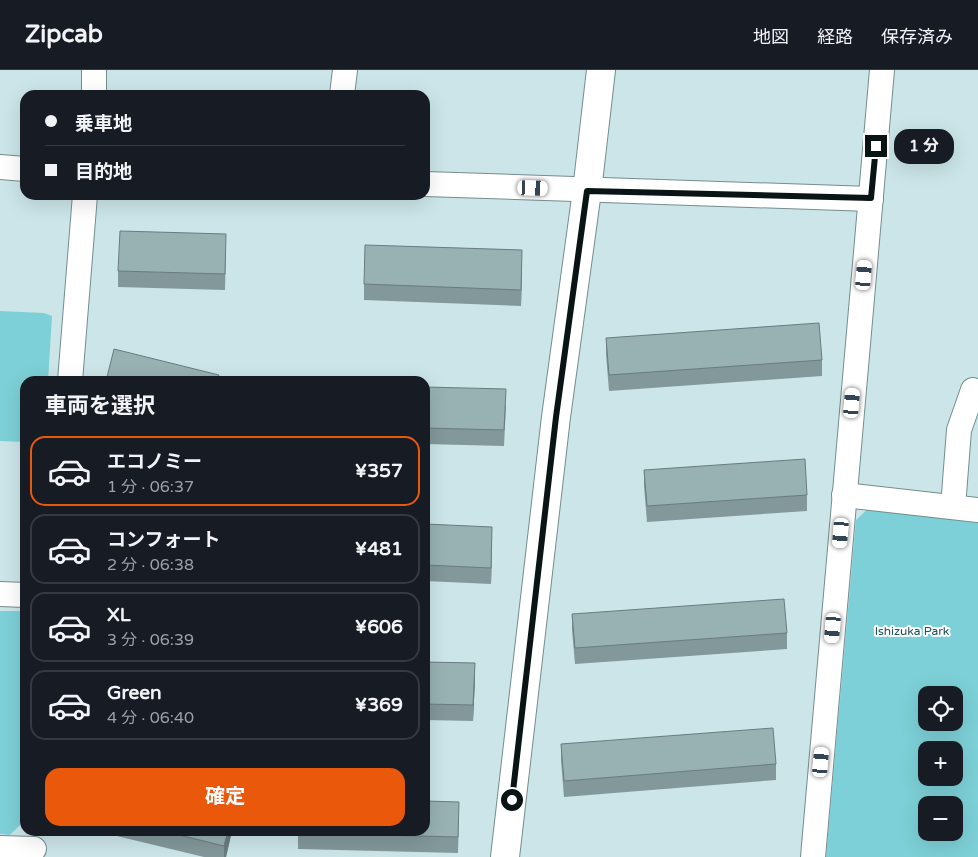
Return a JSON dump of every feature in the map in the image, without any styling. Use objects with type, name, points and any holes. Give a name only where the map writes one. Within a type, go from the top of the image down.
[{"type":"street","points":[[94,70],[94,90]]},
{"type":"street","points":[[342,90],[344,70]]},
{"type":"street","points":[[505,857],[556,417],[587,191],[601,70]]},
{"type":"street","points":[[813,857],[882,70]]},
{"type":"street","points":[[0,167],[20,168]]},
{"type":"street","points":[[430,184],[587,191],[871,198]]},
{"type":"street","points":[[70,376],[85,200]]},
{"type":"street","points":[[953,507],[959,430],[972,390]]},
{"type":"street","points":[[844,495],[978,510]]},
{"type":"street","points":[[0,594],[20,595]]},
{"type":"street","points":[[0,848],[34,846]]},
{"type":"green space","points":[[0,311],[44,313],[52,316],[48,376],[20,376],[20,442],[0,441]]},
{"type":"green space","name":"Ishizuka Park","points":[[868,509],[978,523],[978,857],[826,857],[856,520]]},
{"type":"green space","points":[[0,611],[20,611],[20,825],[10,835],[0,834]]},
{"type":"building","points":[[120,231],[226,234],[225,274],[118,271]]},
{"type":"building","points":[[365,245],[522,250],[521,290],[364,284]]},
{"type":"building","points":[[819,323],[822,360],[609,375],[606,338]]},
{"type":"building","points":[[114,349],[219,375],[219,376],[107,376]]},
{"type":"building","points":[[430,387],[506,389],[504,430],[430,428]]},
{"type":"building","points":[[805,459],[807,495],[647,506],[644,470]]},
{"type":"building","points":[[430,524],[492,527],[491,568],[430,565]]},
{"type":"building","points":[[784,599],[787,633],[575,648],[572,614]]},
{"type":"building","points":[[430,662],[475,663],[473,705],[430,704]]},
{"type":"building","points":[[773,728],[776,764],[564,781],[561,744]]},
{"type":"building","points":[[430,801],[459,802],[458,837],[418,836],[430,836]]},
{"type":"building","points":[[183,836],[227,836],[224,846]]},
{"type":"route","points":[[512,800],[556,417],[587,191],[871,198],[876,146]]}]
